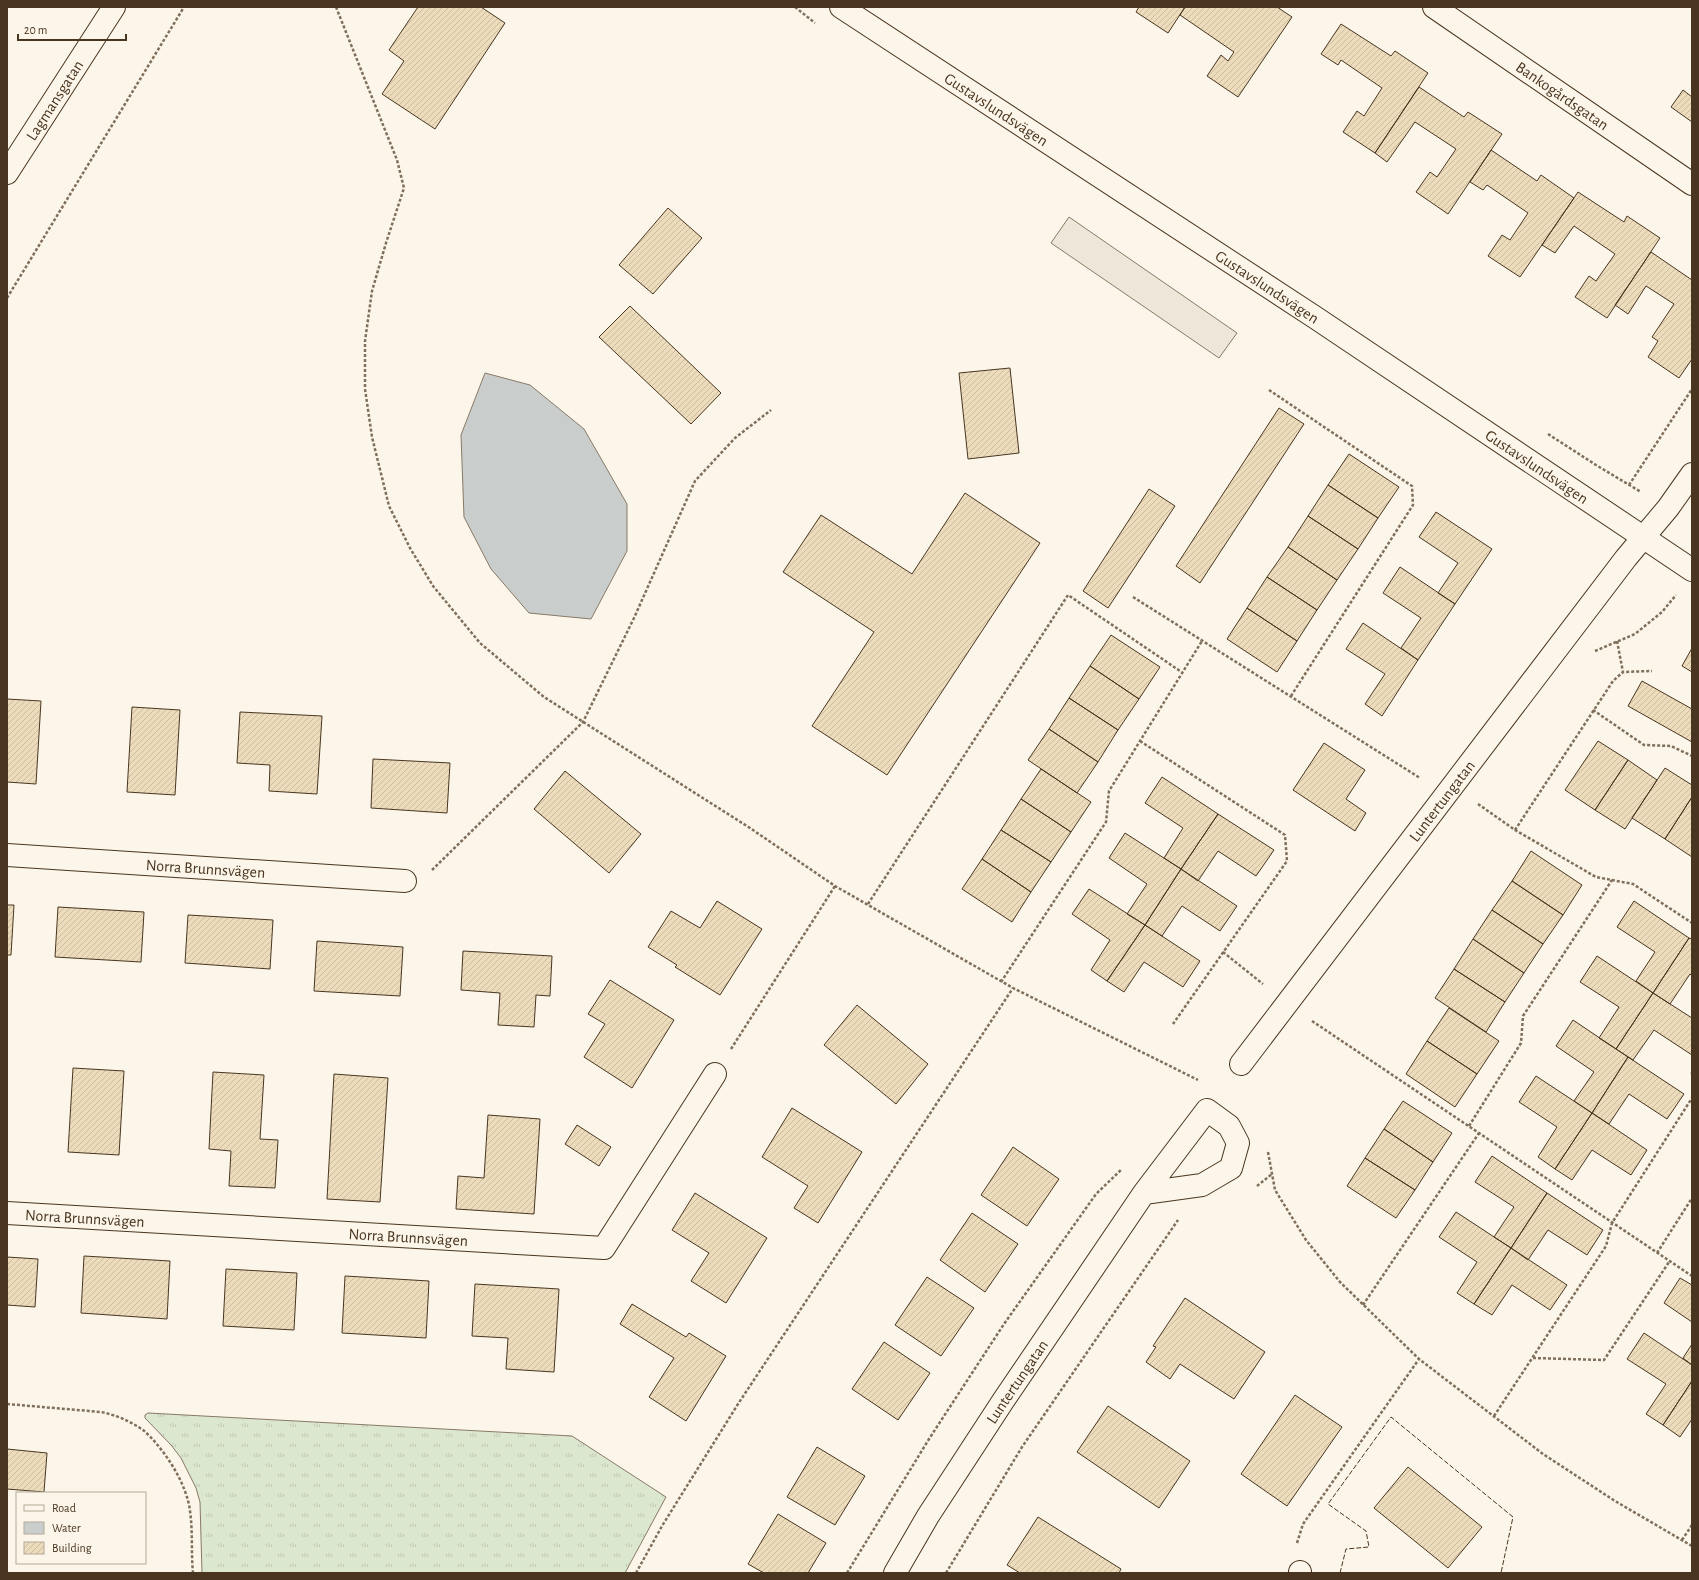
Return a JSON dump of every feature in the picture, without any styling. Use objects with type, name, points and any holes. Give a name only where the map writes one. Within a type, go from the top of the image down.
[{"type":"street","name":"Lagmansgatan","points":[[7,172],[114,7]]},
{"type":"street","name":"Gustavslundsvägen","points":[[841,7],[1309,314],[1692,570]]},
{"type":"street","name":"Bankogårdsgatan","points":[[1434,7],[1692,184]]},
{"type":"street","points":[[1642,537],[1668,508],[1692,474]]},
{"type":"street","name":"Luntertungatan","points":[[1241,1064],[1642,537]]},
{"type":"street","name":"Norra Brunnsvägen","points":[[7,854],[405,881]]},
{"type":"street","name":"Norra Brunnsvägen","points":[[7,1213],[604,1248],[715,1074]]},
{"type":"street","name":"Luntertungatan","points":[[895,1573],[928,1516],[1003,1401],[1144,1193]]},
{"type":"path","points":[[7,298],[184,7]]},
{"type":"path","points":[[336,7],[397,160],[404,188],[372,291],[365,341],[365,389],[372,437],[389,506],[410,548],[433,586],[480,644],[544,697],[750,828],[835,886],[1001,982],[1200,1081],[1195,1087]]},
{"type":"path","points":[[1629,485],[1692,389]]},
{"type":"path","points":[[1269,390],[1412,486],[1413,505],[1290,696]]},
{"type":"path","points":[[405,881],[431,872],[583,722],[634,618],[695,482],[735,438],[771,410]]},
{"type":"path","points":[[1552,656],[1593,652],[1635,634],[1662,612],[1678,591]]},
{"type":"path","points":[[868,904],[1068,595],[1183,673]]},
{"type":"path","points":[[1133,597],[1290,696],[1515,830],[1596,877],[1633,884],[1692,924]]},
{"type":"path","points":[[1001,982],[1106,822],[1109,791],[1202,641]]},
{"type":"path","points":[[1617,641],[1623,672]]},
{"type":"path","points":[[1515,830],[1612,681],[1623,672],[1652,671]]},
{"type":"path","points":[[1593,710],[1644,745],[1671,746],[1692,756]]},
{"type":"path","points":[[1140,742],[1285,835],[1287,861],[1173,1024]]},
{"type":"path","points":[[1469,1126],[1521,1043],[1523,1016],[1612,880]]},
{"type":"path","points":[[715,1074],[835,886]]},
{"type":"path","points":[[1224,952],[1287,1003],[1692,1276]]},
{"type":"path","points":[[636,1573],[662,1526],[738,1404],[1013,988]]},
{"type":"path","points":[[1494,1416],[1606,1246],[1612,1223],[1692,1098]]},
{"type":"path","points":[[1363,1305],[1479,1133]]},
{"type":"path","points":[[1268,1149],[1275,1190],[1306,1240],[1340,1282],[1419,1359],[1544,1454],[1615,1501],[1692,1546]]},
{"type":"path","points":[[847,1573],[929,1439],[1004,1324],[1096,1194],[1126,1165]]},
{"type":"path","points":[[1252,1190],[1272,1174]]},
{"type":"path","points":[[1656,1253],[1692,1198]]},
{"type":"path","points":[[946,1573],[1022,1447],[1180,1218]]},
{"type":"path","points":[[1533,1358],[1604,1360],[1669,1261]]},
{"type":"path","points":[[1300,1572],[1297,1543],[1303,1524],[1419,1359]]},
{"type":"path","points":[[7,1404],[101,1412],[116,1415],[143,1431],[154,1442],[170,1464],[180,1480],[187,1497],[192,1529],[193,1573]]},
{"type":"path","points":[[1682,1540],[1692,1525]]},
{"type":"green space","points":[[148,1413],[572,1436],[666,1497],[625,1573],[202,1573],[200,1502],[196,1488],[181,1458],[171,1445],[145,1418],[145,1415]]},
{"type":"shaded area","points":[[1069,217],[1237,333],[1219,358],[1051,243]]},
{"type":"water","points":[[485,373],[530,385],[584,429],[627,504],[627,551],[591,619],[529,613],[491,569],[464,517],[461,435]]},
{"type":"building","points":[[418,7],[481,7],[505,23],[435,129],[382,94],[404,61],[389,50]]},
{"type":"building","points":[[1139,7],[1185,7],[1168,33],[1136,12]]},
{"type":"building","points":[[1185,7],[1277,7],[1292,17],[1238,97],[1207,76],[1221,55],[1228,61],[1234,52],[1180,15]]},
{"type":"building","points":[[1341,24],[1391,56],[1395,51],[1428,73],[1375,153],[1343,132],[1357,111],[1364,116],[1382,88],[1341,60],[1338,65],[1321,54]]},
{"type":"building","points":[[1419,87],[1464,117],[1468,112],[1502,134],[1448,214],[1416,192],[1430,172],[1437,177],[1456,149],[1415,122],[1387,162],[1375,153]]},
{"type":"building","points":[[1683,90],[1692,97],[1692,122],[1671,107]]},
{"type":"building","points":[[1491,150],[1537,181],[1541,175],[1574,198],[1520,277],[1488,256],[1502,235],[1510,240],[1528,213],[1487,185],[1483,190],[1470,182]]},
{"type":"building","points":[[1578,192],[1624,222],[1627,216],[1660,238],[1607,318],[1575,297],[1589,276],[1596,281],[1615,254],[1574,226],[1555,253],[1542,245]]},
{"type":"building","points":[[668,208],[702,238],[653,294],[619,265]]},
{"type":"building","points":[[1651,252],[1692,280],[1692,359],[1679,378],[1648,357],[1658,341],[1652,337],[1674,304],[1646,286],[1628,314],[1615,305]]},
{"type":"building","points":[[630,306],[721,393],[691,424],[599,337]]},
{"type":"building","points":[[1010,368],[1019,453],[968,459],[959,373]]},
{"type":"building","points":[[1279,408],[1304,424],[1200,583],[1176,566]]},
{"type":"building","points":[[1349,454],[1399,487],[1378,518],[1328,485]]},
{"type":"building","points":[[1328,485],[1378,518],[1358,549],[1308,516]]},
{"type":"building","points":[[1149,489],[1175,506],[1108,608],[1083,591]]},
{"type":"building","points":[[965,493],[1040,543],[887,775],[812,726],[874,632],[783,572],[821,515],[912,574]]},
{"type":"building","points":[[1436,512],[1492,549],[1455,604],[1438,593],[1458,563],[1419,537]]},
{"type":"building","points":[[1308,516],[1358,549],[1337,580],[1288,547]]},
{"type":"building","points":[[1288,547],[1337,580],[1317,610],[1267,577]]},
{"type":"building","points":[[1400,567],[1455,604],[1418,660],[1401,648],[1421,618],[1383,593]]},
{"type":"building","points":[[1267,577],[1317,610],[1297,641],[1247,608]]},
{"type":"building","points":[[1247,608],[1297,641],[1277,672],[1227,639]]},
{"type":"building","points":[[1363,623],[1418,660],[1382,716],[1365,704],[1385,674],[1346,649]]},
{"type":"building","points":[[1111,635],[1160,667],[1139,699],[1090,666]]},
{"type":"building","points":[[1692,648],[1692,672],[1682,666]]},
{"type":"building","points":[[1090,666],[1139,699],[1118,730],[1069,698]]},
{"type":"building","points":[[1642,681],[1692,709],[1692,742],[1628,706]]},
{"type":"building","points":[[1069,698],[1118,730],[1098,762],[1049,729]]},
{"type":"building","points":[[7,699],[41,701],[36,784],[7,782]]},
{"type":"building","points":[[132,707],[180,710],[175,795],[127,792]]},
{"type":"building","points":[[240,712],[322,716],[317,794],[269,791],[270,765],[237,763]]},
{"type":"building","points":[[1049,729],[1098,762],[1077,793],[1028,760]]},
{"type":"building","points":[[1598,741],[1628,760],[1595,810],[1565,790]]},
{"type":"building","points":[[1324,743],[1365,770],[1346,799],[1366,813],[1355,831],[1293,790]]},
{"type":"building","points":[[373,759],[450,763],[447,813],[371,808]]},
{"type":"building","points":[[1628,760],[1657,780],[1625,829],[1595,810]]},
{"type":"building","points":[[1665,768],[1692,785],[1692,797],[1665,839],[1632,818]]},
{"type":"building","points":[[1041,769],[1091,802],[1071,832],[1021,799]]},
{"type":"building","points":[[565,771],[641,834],[609,873],[534,809]]},
{"type":"building","points":[[1162,777],[1218,814],[1181,869],[1164,858],[1183,828],[1145,803]]},
{"type":"building","points":[[1692,797],[1692,857],[1665,839]]},
{"type":"building","points":[[1021,799],[1071,832],[1051,862],[1001,830]]},
{"type":"building","points":[[1218,814],[1274,850],[1256,876],[1218,851],[1198,881],[1181,869]]},
{"type":"building","points":[[1001,830],[1051,862],[1031,892],[982,859]]},
{"type":"building","points":[[1125,833],[1181,869],[1145,925],[1127,914],[1147,884],[1109,858]]},
{"type":"building","points":[[1531,851],[1582,885],[1563,915],[1512,881]]},
{"type":"building","points":[[982,859],[1031,892],[1012,922],[962,889]]},
{"type":"building","points":[[1181,869],[1237,906],[1220,931],[1182,906],[1162,936],[1145,925]]},
{"type":"building","points":[[1512,881],[1563,915],[1543,944],[1492,910]]},
{"type":"building","points":[[1089,889],[1145,925],[1107,981],[1091,970],[1110,940],[1072,914]]},
{"type":"building","points":[[717,901],[762,929],[720,995],[675,967],[677,965],[648,947],[671,911],[700,928]]},
{"type":"building","points":[[1634,901],[1689,938],[1653,993],[1636,981],[1655,952],[1617,927]]},
{"type":"building","points":[[7,905],[14,905],[11,955],[7,955]]},
{"type":"building","points":[[58,907],[144,912],[141,962],[55,957]]},
{"type":"building","points":[[1492,910],[1543,944],[1524,973],[1473,939]]},
{"type":"building","points":[[188,915],[273,920],[270,969],[185,963]]},
{"type":"building","points":[[1145,925],[1200,961],[1183,987],[1144,962],[1124,992],[1107,981]]},
{"type":"building","points":[[1689,938],[1692,939],[1692,976],[1690,974],[1670,1004],[1653,993]]},
{"type":"building","points":[[1473,939],[1524,973],[1505,1002],[1454,969]]},
{"type":"building","points":[[317,941],[403,947],[400,996],[314,991]]},
{"type":"building","points":[[463,951],[552,956],[550,996],[536,995],[534,1027],[498,1025],[500,993],[461,990]]},
{"type":"building","points":[[1597,956],[1653,993],[1616,1049],[1599,1038],[1619,1007],[1580,982]]},
{"type":"building","points":[[1454,969],[1505,1002],[1486,1032],[1435,998]]},
{"type":"building","points":[[610,980],[674,1020],[632,1088],[584,1057],[605,1024],[588,1014]]},
{"type":"building","points":[[1653,993],[1692,1018],[1692,1055],[1654,1030],[1633,1060],[1616,1049]]},
{"type":"building","points":[[857,1005],[928,1064],[896,1104],[824,1045]]},
{"type":"building","points":[[1449,1008],[1499,1041],[1477,1074],[1427,1041]]},
{"type":"building","points":[[1573,1020],[1628,1057],[1592,1113],[1574,1101],[1594,1072],[1556,1046]]},
{"type":"building","points":[[1427,1041],[1477,1074],[1455,1107],[1406,1074]]},
{"type":"building","points":[[1628,1057],[1684,1094],[1667,1119],[1629,1094],[1609,1124],[1592,1113]]},
{"type":"building","points":[[73,1068],[124,1071],[119,1155],[68,1152]]},
{"type":"building","points":[[213,1072],[264,1075],[260,1139],[278,1140],[275,1188],[229,1186],[231,1151],[209,1149]]},
{"type":"building","points":[[334,1074],[388,1078],[380,1202],[327,1199]]},
{"type":"building","points":[[1536,1076],[1592,1113],[1555,1169],[1538,1157],[1557,1127],[1519,1102]]},
{"type":"building","points":[[1403,1101],[1452,1133],[1433,1162],[1384,1129]]},
{"type":"building","points":[[792,1108],[862,1152],[818,1223],[794,1208],[808,1186],[762,1157]]},
{"type":"building","points":[[1592,1113],[1647,1150],[1631,1175],[1592,1150],[1572,1180],[1555,1169]]},
{"type":"building","points":[[488,1115],[540,1119],[534,1214],[456,1209],[458,1176],[484,1178]]},
{"type":"building","points":[[577,1125],[611,1147],[599,1166],[565,1144]]},
{"type":"building","points":[[1384,1129],[1433,1162],[1415,1190],[1365,1158]]},
{"type":"building","points":[[1013,1147],[1059,1179],[1027,1226],[981,1195]]},
{"type":"building","points":[[1492,1156],[1547,1193],[1511,1248],[1494,1237],[1514,1207],[1475,1182]]},
{"type":"building","points":[[1365,1158],[1415,1190],[1396,1218],[1347,1186]]},
{"type":"building","points":[[695,1193],[767,1238],[726,1303],[691,1281],[709,1253],[672,1230]]},
{"type":"building","points":[[1547,1193],[1603,1230],[1587,1255],[1548,1230],[1528,1260],[1511,1248]]},
{"type":"building","points":[[1456,1212],[1511,1248],[1474,1304],[1457,1293],[1477,1262],[1439,1237]]},
{"type":"building","points":[[972,1213],[1018,1244],[985,1292],[940,1260]]},
{"type":"building","points":[[1511,1248],[1567,1285],[1550,1310],[1512,1285],[1492,1315],[1474,1304]]},
{"type":"building","points":[[84,1256],[170,1261],[167,1319],[81,1313]]},
{"type":"building","points":[[7,1257],[38,1259],[35,1307],[7,1305]]},
{"type":"building","points":[[226,1269],[297,1273],[294,1330],[223,1326]]},
{"type":"building","points":[[345,1276],[429,1281],[426,1338],[342,1333]]},
{"type":"building","points":[[927,1277],[974,1308],[941,1356],[895,1325]]},
{"type":"building","points":[[1680,1278],[1692,1285],[1692,1322],[1664,1303]]},
{"type":"building","points":[[475,1284],[559,1289],[554,1372],[506,1369],[508,1338],[472,1336]]},
{"type":"building","points":[[1185,1298],[1265,1352],[1234,1399],[1180,1364],[1170,1379],[1146,1362],[1156,1347],[1153,1346]]},
{"type":"building","points":[[632,1304],[686,1337],[689,1333],[726,1356],[686,1421],[649,1397],[674,1358],[620,1324]]},
{"type":"building","points":[[1644,1333],[1692,1365],[1692,1381],[1663,1425],[1646,1414],[1666,1384],[1627,1359]]},
{"type":"building","points":[[884,1342],[930,1373],[898,1420],[852,1389]]},
{"type":"building","points":[[1692,1344],[1692,1365],[1683,1358]]},
{"type":"building","points":[[1692,1381],[1692,1419],[1680,1437],[1663,1425]]},
{"type":"building","points":[[1295,1395],[1342,1427],[1287,1506],[1241,1474]]},
{"type":"building","points":[[1108,1406],[1190,1461],[1159,1508],[1077,1452]]},
{"type":"building","points":[[817,1447],[865,1476],[835,1525],[787,1497]]},
{"type":"building","points":[[7,1449],[47,1453],[44,1492],[7,1489]]},
{"type":"building","points":[[1408,1467],[1482,1527],[1448,1568],[1374,1508]]},
{"type":"building","points":[[778,1514],[826,1543],[808,1573],[764,1573],[748,1564]]},
{"type":"building","points":[[1038,1517],[1121,1569],[1119,1573],[1020,1573],[1007,1565]]},
{"type":"fence","points":[[1340,1573],[1346,1549],[1369,1547],[1366,1531],[1328,1504],[1391,1417],[1513,1517],[1501,1573]]}]
